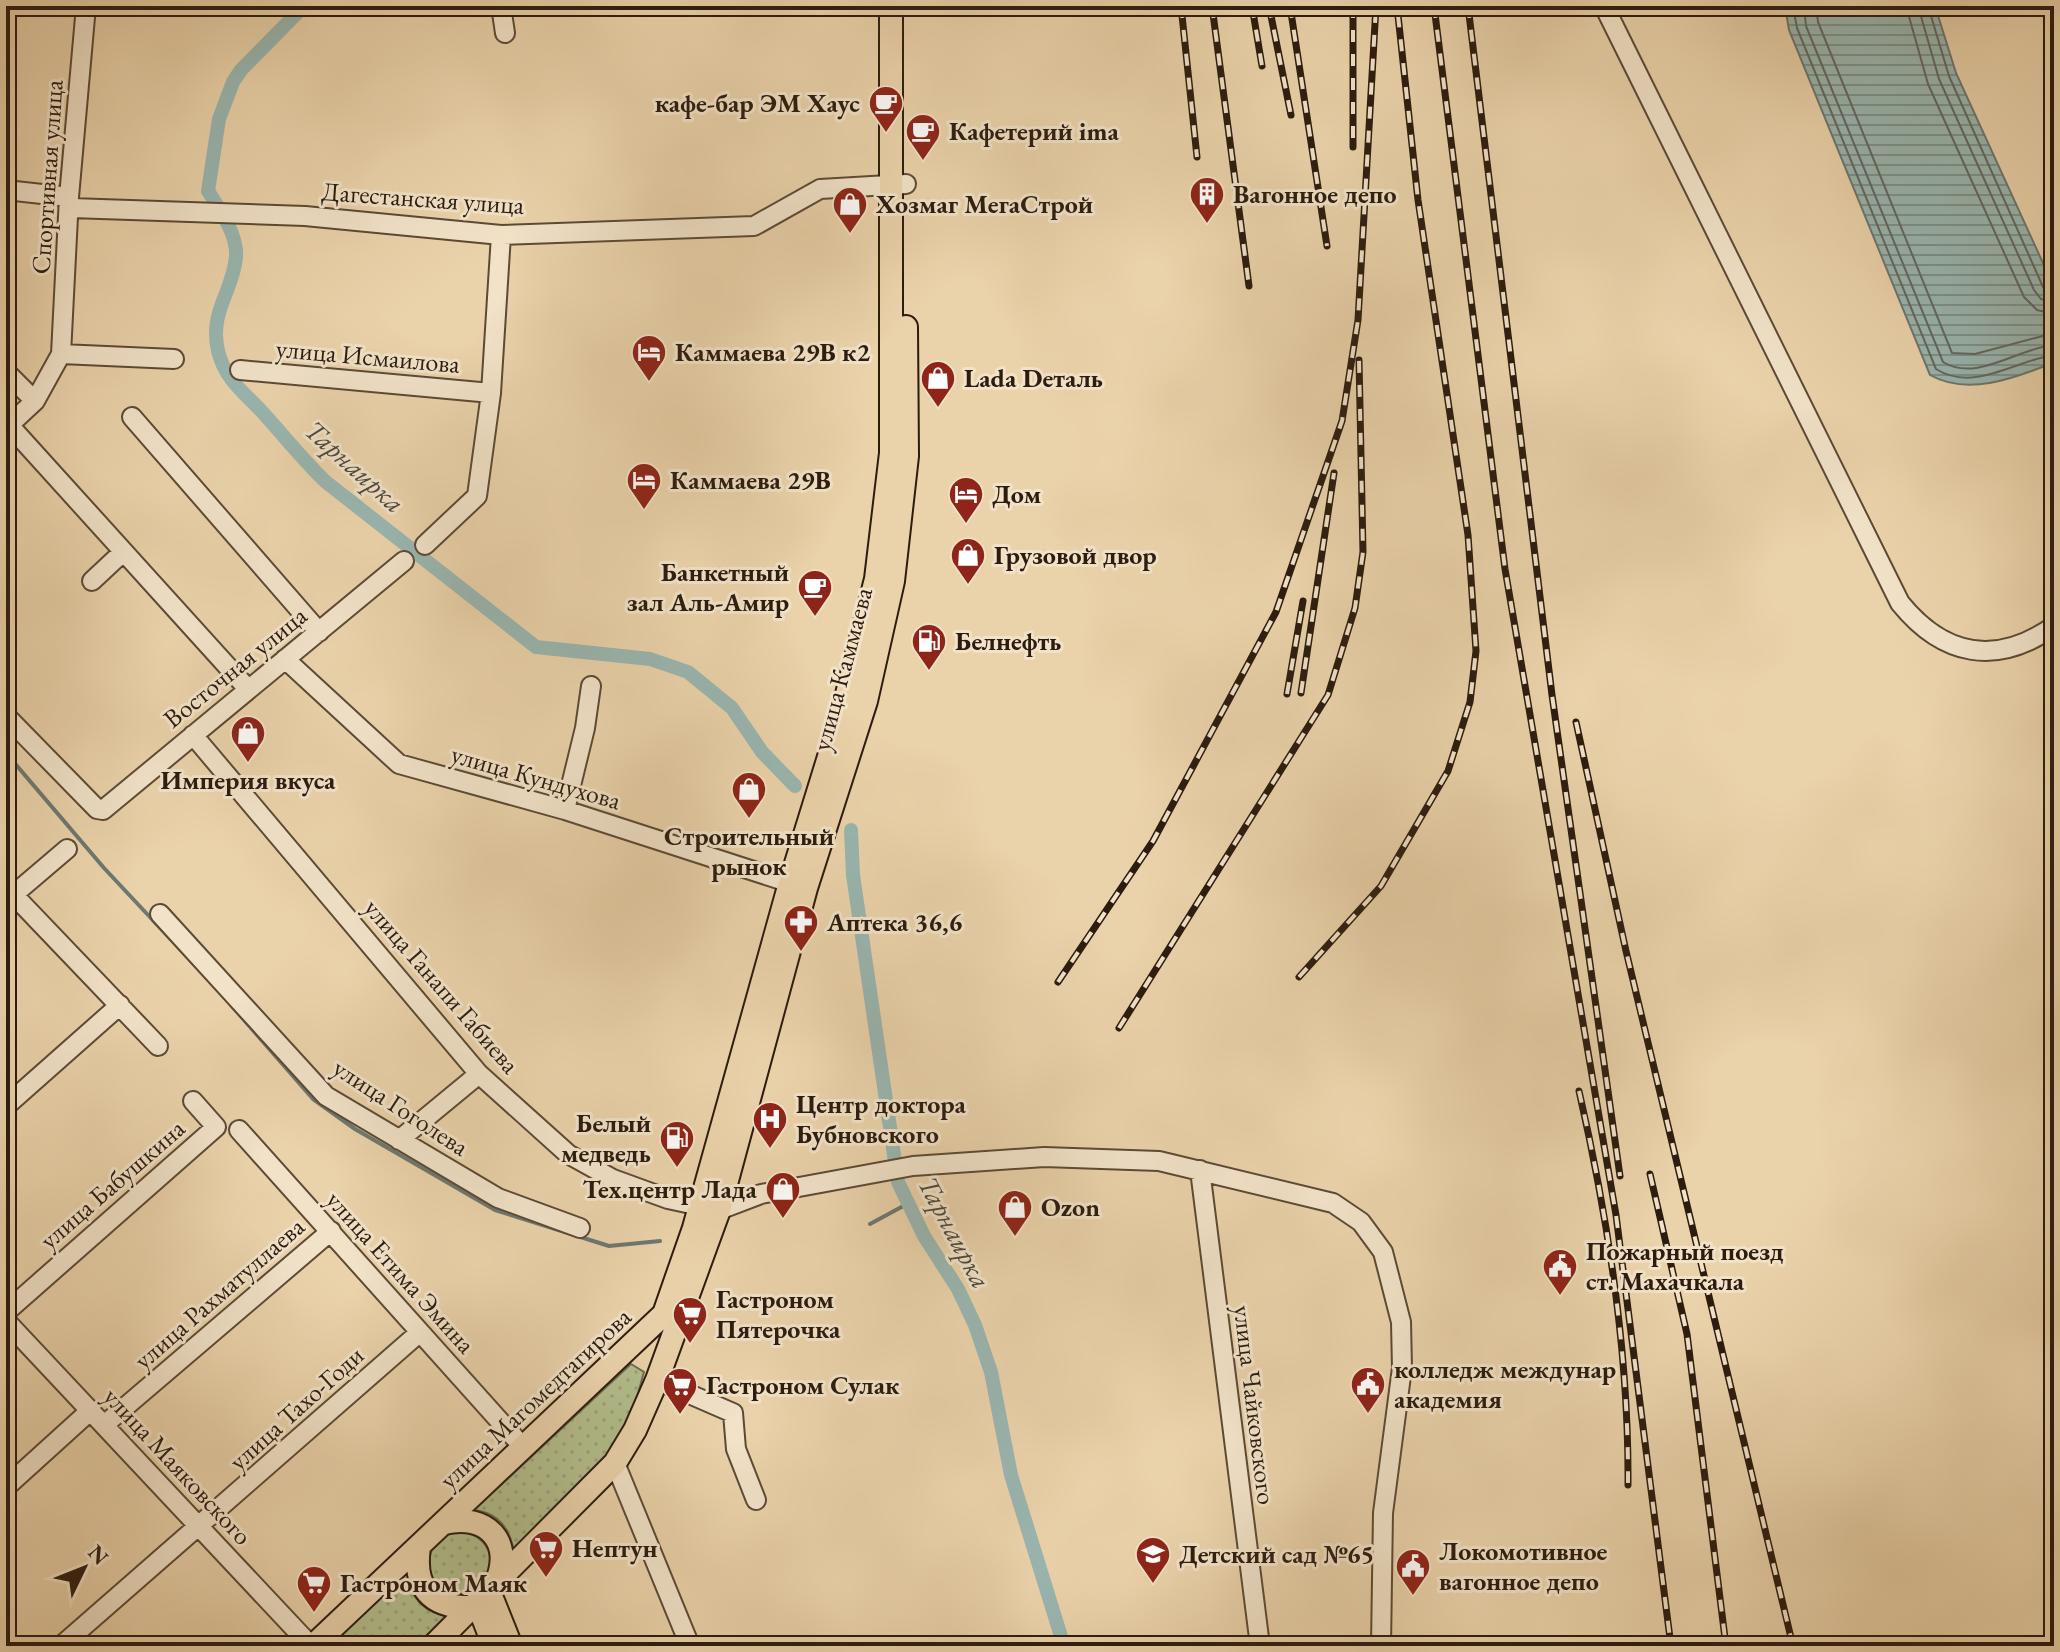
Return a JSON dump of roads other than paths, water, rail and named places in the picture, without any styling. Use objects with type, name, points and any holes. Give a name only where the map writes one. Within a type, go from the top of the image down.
[{"type":"main road","name":"улица Каммаева","points":[[891,6],[898,184]]},
{"type":"main road","name":"улица Каммаева","points":[[671,1318],[710,1208],[798,885],[876,579],[891,453],[905,6]]},
{"type":"main road","name":"улица Магомедтагирова","points":[[433,1646],[615,1463],[635,1430],[657,1380],[671,1318]]},
{"type":"main road","name":"улица Магомедтагирова","points":[[444,1523],[523,1447],[671,1318]]},
{"type":"main road","points":[[312,1646],[444,1523],[462,1519],[479,1523],[494,1534],[502,1550],[503,1568],[483,1596],[452,1608],[434,1600],[419,1576],[419,1547]]},
{"type":"main road","points":[[483,1596],[494,1646]]},
{"type":"main road","points":[[483,1596],[511,1646]]},
{"type":"street","name":"Спортивная улица","points":[[8,426],[35,401],[61,354],[86,6]]},
{"type":"street","points":[[501,6],[505,33]]},
{"type":"street","points":[[1604,6],[1900,603],[1936,639],[1979,652],[2027,643],[2054,626]]},
{"type":"street","name":"Дагестанская улица","points":[[6,190],[70,202],[501,235],[754,226],[820,189],[898,184]]},
{"type":"street","points":[[425,545],[477,496],[491,393],[501,235]]},
{"type":"street","points":[[61,354],[174,359]]},
{"type":"street","name":"улица Исмаилова","points":[[240,370],[491,393]]},
{"type":"street","points":[[6,372],[35,401]]},
{"type":"street","points":[[132,417],[319,632]]},
{"type":"street","points":[[8,426],[248,689]]},
{"type":"street","points":[[92,581],[123,552]]},
{"type":"street","name":"Восточная улица","points":[[6,716],[97,809],[109,806],[404,561]]},
{"type":"street","name":"улица Кундухова","points":[[285,659],[399,764],[565,810],[798,885]]},
{"type":"street","points":[[565,810],[585,728],[591,686]]},
{"type":"street","name":"улица Ганапи Габиева","points":[[193,735],[479,1074],[568,1154],[613,1179],[668,1199],[710,1208]]},
{"type":"street","points":[[67,849],[8,894],[158,1046]]},
{"type":"street","name":"улица Гоголева","points":[[160,914],[326,1096],[498,1198],[580,1228]]},
{"type":"street","points":[[6,1106],[120,1005]]},
{"type":"street","points":[[399,1140],[479,1074]]},
{"type":"street","name":"улица Бабушкина","points":[[6,1312],[216,1127],[193,1101]]},
{"type":"street","name":"улица Етима Эмина","points":[[239,1130],[523,1447]]},
{"type":"street","points":[[710,1208],[761,1194],[883,1170],[1044,1157],[1159,1161],[1333,1203],[1361,1222],[1383,1252],[1401,1322],[1402,1368],[1383,1513],[1381,1646]]},
{"type":"street","name":"улица Чайковского","points":[[1200,1170],[1260,1646]]},
{"type":"street","name":"улица Рахматуллаева","points":[[104,1425],[331,1231]]},
{"type":"street","name":"улица Маяковского","points":[[6,1321],[312,1646]]},
{"type":"street","name":"улица Тахо-Годи","points":[[61,1646],[419,1333]]},
{"type":"street","points":[[657,1380],[733,1413],[736,1449],[756,1500]]},
{"type":"street","points":[[6,1487],[91,1410]]},
{"type":"street","points":[[615,1463],[690,1646]]},
{"type":"water","points":[[1785,6],[1935,6],[1956,73],[2048,274],[2054,298],[2054,359],[2050,364],[2005,380],[1974,385],[1944,381],[1930,375],[1789,30]]},
{"type":"waterway","name":"Тарнаирка","points":[[304,6],[241,70],[219,119],[208,191],[227,222],[236,249],[234,269],[217,324],[218,351],[225,370],[236,386],[326,482],[536,647],[650,659],[688,672],[732,708],[762,752],[795,786]]},
{"type":"waterway","points":[[6,753],[104,868],[207,978]]},
{"type":"waterway","name":"Тарнаирка","points":[[851,830],[853,875],[898,1182],[924,1236],[958,1289],[975,1325],[991,1372],[1011,1475],[1064,1646]]},
{"type":"waterway","points":[[231,1005],[313,1099],[355,1129],[495,1210],[609,1246],[660,1241]]},
{"type":"waterway","points":[[870,1224],[907,1204]]},
{"type":"railway","points":[[1181,6],[1197,157]]},
{"type":"railway","points":[[1212,6],[1249,286]]},
{"type":"railway","points":[[1252,6],[1262,66]]},
{"type":"railway","points":[[1269,6],[1291,115]]},
{"type":"railway","points":[[1290,6],[1327,246]]},
{"type":"railway","points":[[1353,6],[1353,147]]},
{"type":"railway","points":[[1058,982],[1153,841],[1276,612],[1342,421],[1358,320],[1376,6]]},
{"type":"railway","points":[[1299,977],[1381,886],[1448,771],[1470,702],[1476,651],[1468,535],[1418,200],[1397,6]]},
{"type":"railway","points":[[1434,6],[1505,569],[1616,1215],[1671,1646]]},
{"type":"railway","points":[[1468,6],[1552,695],[1620,1176]]},
{"type":"railway","points":[[1119,1028],[1328,695],[1355,608],[1363,552],[1359,360]]},
{"type":"railway","points":[[1301,693],[1334,473]]},
{"type":"railway","points":[[1287,694],[1303,601]]},
{"type":"railway","points":[[1576,722],[1626,951],[1793,1646]]},
{"type":"railway","points":[[1579,1091],[1615,1287],[1625,1386],[1628,1485]]},
{"type":"railway","points":[[1650,1174],[1687,1334],[1726,1646]]},
{"type":"railway","points":[[2050,1646],[2054,1594]]},
{"type":"place","name":"кафе-бар ЭМ Хаус","points":[[886,134]]},
{"type":"place","name":"Кафетерий ima","points":[[923,162]]},
{"type":"place","name":"Вагонное депо","points":[[1207,225]]},
{"type":"place","name":"Хозмаг МегаСтрой","points":[[850,235]]},
{"type":"place","name":"Каммаева 29В к2","points":[[649,383]]},
{"type":"place","name":"Lada Dеталь","points":[[938,409]]},
{"type":"place","name":"Каммаева 29В","points":[[644,511]]},
{"type":"place","name":"Дом","points":[[966,525]]},
{"type":"place","name":"Грузовой двор","points":[[968,586]]},
{"type":"place","name":"Банкетный зал Аль-Амир","points":[[815,618]]},
{"type":"place","name":"Белнефть","points":[[929,672]]},
{"type":"place","name":"Империя вкуса","points":[[248,764]]},
{"type":"place","name":"Строительный рынок","points":[[749,820]]},
{"type":"place","name":"Аптека 36,6","points":[[801,953]]},
{"type":"place","name":"Центр доктора Бубновского","points":[[770,1150]]},
{"type":"place","name":"Белый медведь","points":[[677,1169]]},
{"type":"place","name":"Тех.центр Лада","points":[[783,1220]]},
{"type":"place","name":"Ozon","points":[[1015,1238]]},
{"type":"place","name":"Пожарный поезд ст. Махачкала","points":[[1560,1297]]},
{"type":"place","name":"Гастроном Пятерочка","points":[[690,1345]]},
{"type":"place","name":"колледж междунар академия","points":[[1368,1415]]},
{"type":"place","name":"Гастроном Сулак","points":[[680,1416]]},
{"type":"place","name":"Нептун","points":[[546,1579]]},
{"type":"place","name":"Детский сад №65","points":[[1153,1585]]},
{"type":"place","name":"Локомотивное вагонное депо","points":[[1413,1597]]},
{"type":"place","name":"Гастроном Маяк","points":[[314,1614]]}]
